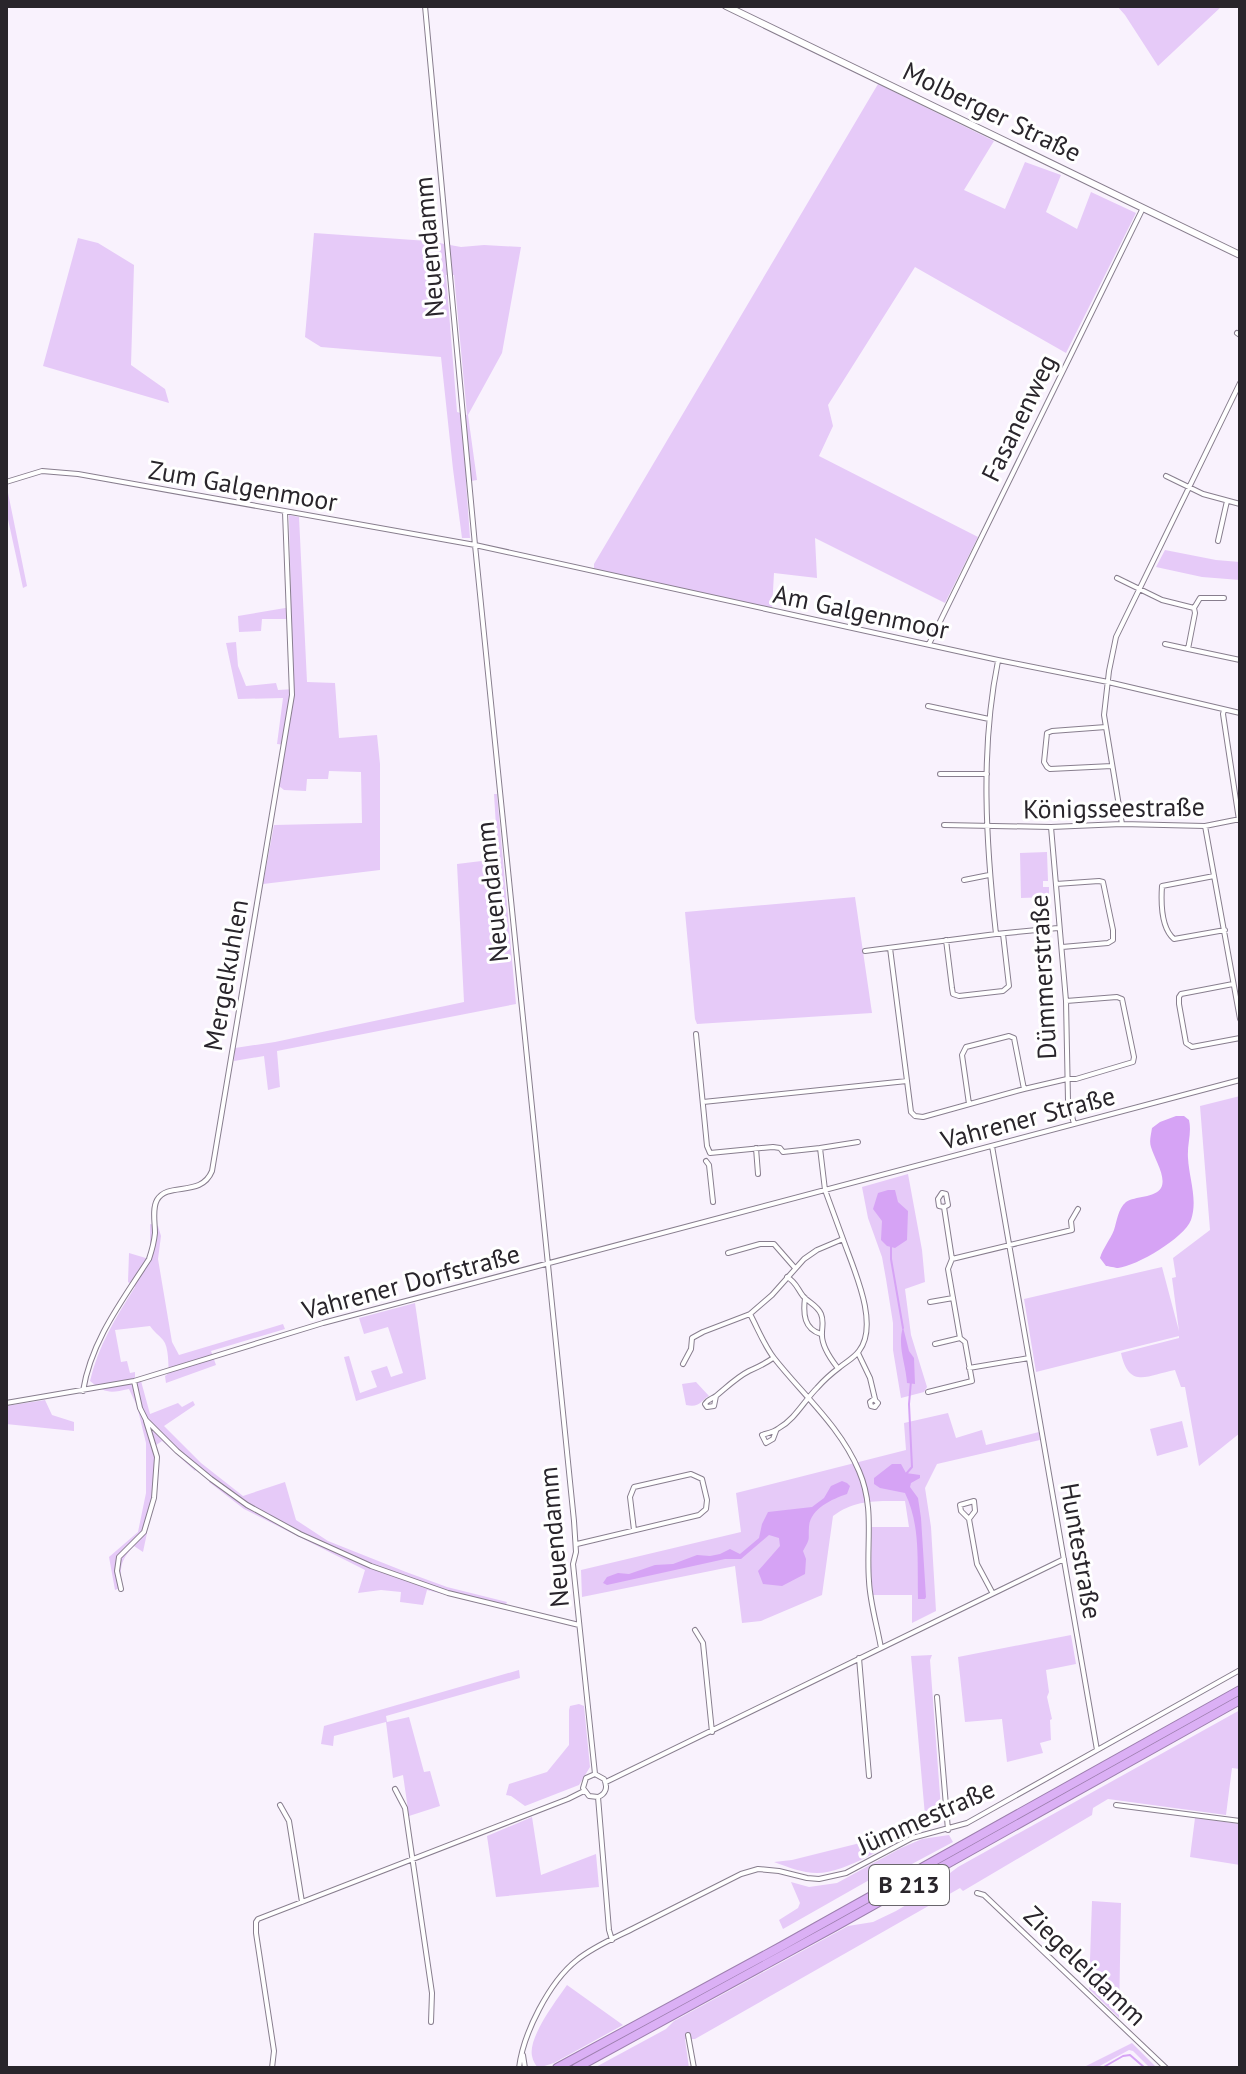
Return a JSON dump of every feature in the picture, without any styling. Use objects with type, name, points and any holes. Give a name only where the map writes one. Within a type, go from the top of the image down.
[{"type":"highway","name":"B 213","points":[[557,2068],[1240,1690]]},
{"type":"highway","name":"B 213","points":[[576,2068],[1240,1700]]},
{"type":"highway","points":[[899,1875],[921,1863],[933,1861]]},
{"type":"main road","name":"Molberger Straße","points":[[726,6],[1240,255]]},
{"type":"street","name":"Neuendamm","points":[[425,6],[475,545],[576,1544],[573,1564],[595,1774]]},
{"type":"street","name":"Fasanenweg","points":[[929,644],[1143,208]]},
{"type":"street","points":[[1122,824],[1104,706],[1116,637],[1240,383]]},
{"type":"street","name":"Zum Galgenmoor","points":[[6,482],[42,471],[78,474],[475,545]]},
{"type":"street","points":[[1166,476],[1203,494],[1240,504]]},
{"type":"street","points":[[1218,541],[1227,501]]},
{"type":"street","name":"Mergelkuhlen","points":[[83,1391],[88,1367],[105,1327],[149,1259],[153,1247],[156,1202],[161,1195],[172,1191],[201,1186],[212,1171],[292,695],[285,512]]},
{"type":"street","name":"Am Galgenmoor","points":[[475,545],[1240,713]]},
{"type":"street","points":[[1117,578],[1162,600],[1194,608]]},
{"type":"street","points":[[1188,649],[1194,608],[1200,598],[1224,598]]},
{"type":"street","points":[[1165,644],[1240,660]]},
{"type":"street","points":[[996,934],[989,875],[987,774],[989,719],[998,660]]},
{"type":"street","points":[[928,706],[989,719]]},
{"type":"street","points":[[1224,710],[1239,819]]},
{"type":"street","points":[[1106,727],[1047,733],[1044,762],[1050,769],[1112,766]]},
{"type":"street","points":[[940,774],[987,774]]},
{"type":"street","name":"Königsseestraße","points":[[944,825],[1205,826],[1239,819]]},
{"type":"street","points":[[1205,826],[1240,1019]]},
{"type":"street","name":"Dümmerstraße","points":[[1051,827],[1066,1001],[1068,1100],[1074,1125]]},
{"type":"street","points":[[964,880],[989,875]]},
{"type":"street","points":[[1214,876],[1162,886],[1165,921],[1168,934],[1174,939],[1225,930]]},
{"type":"street","points":[[1056,884],[1103,882],[1113,930],[1113,940],[1108,943],[1062,947]]},
{"type":"street","points":[[865,951],[1058,928]]},
{"type":"street","points":[[946,940],[953,994],[959,996],[1003,991],[1009,986],[1003,934]]},
{"type":"street","points":[[890,948],[911,1112],[915,1116],[923,1117],[1133,1062],[1122,999],[1066,1001]]},
{"type":"street","points":[[1233,984],[1181,994],[1179,1004],[1186,1043],[1192,1047],[1240,1038]]},
{"type":"street","points":[[696,1034],[710,1153],[773,1147],[783,1152],[858,1142]]},
{"type":"street","points":[[969,1104],[963,1050],[980,1043],[1009,1036],[1014,1038],[1024,1089]]},
{"type":"street","name":"Vahrener Straße","points":[[825,1190],[1240,1080]]},
{"type":"street","points":[[703,1102],[907,1081]]},
{"type":"street","name":"Huntestraße","points":[[991,1145],[1097,1750]]},
{"type":"street","points":[[756,1148],[758,1174]]},
{"type":"street","points":[[776,1431],[837,1368],[858,1353],[867,1333],[859,1286],[825,1190],[820,1148]]},
{"type":"street","points":[[706,1161],[713,1202]]},
{"type":"street","name":"Vahrener Dorfstraße","points":[[6,1403],[134,1381],[323,1323],[825,1190]]},
{"type":"street","points":[[928,1392],[972,1381],[965,1342],[960,1338],[948,1269],[952,1259],[944,1207]]},
{"type":"street","points":[[952,1259],[1072,1230],[1071,1221],[1078,1209]]},
{"type":"street","points":[[683,1364],[691,1349],[692,1338],[750,1314],[817,1250],[843,1239]]},
{"type":"street","points":[[728,1253],[760,1244],[774,1244],[795,1268]]},
{"type":"street","points":[[787,1277],[794,1281],[822,1316],[821,1334],[828,1355],[837,1368]]},
{"type":"street","points":[[805,1298],[805,1321],[812,1331],[821,1334]]},
{"type":"street","points":[[930,1302],[953,1298]]},
{"type":"street","points":[[750,1314],[774,1358],[846,1446],[856,1465],[865,1490],[870,1535],[869,1580],[881,1648]]},
{"type":"street","points":[[935,1344],[960,1338]]},
{"type":"street","points":[[858,1353],[870,1378],[875,1399]]},
{"type":"street","points":[[716,1396],[749,1371],[774,1358]]},
{"type":"street","points":[[969,1368],[1029,1358]]},
{"type":"street","points":[[121,1589],[117,1571],[119,1557],[144,1532],[154,1498],[157,1457],[134,1381]]},
{"type":"street","points":[[146,1420],[211,1479],[247,1505],[300,1534],[371,1566],[448,1593],[579,1625]]},
{"type":"street","points":[[576,1544],[699,1515],[706,1509],[707,1500],[702,1479],[691,1474],[634,1487],[630,1497],[634,1530]]},
{"type":"street","points":[[969,1519],[975,1511],[974,1501],[960,1505],[961,1511],[969,1519],[977,1564],[992,1592]]},
{"type":"street","points":[[606,1782],[1064,1559]]},
{"type":"street","points":[[695,1630],[703,1643],[712,1732]]},
{"type":"street","points":[[859,1658],[869,1776]]},
{"type":"street","name":"Jümmestraße","points":[[612,1940],[741,1874],[758,1869],[807,1878],[834,1877],[912,1838],[967,1823],[1240,1670]]},
{"type":"street","points":[[937,1697],[948,1830]]},
{"type":"street","points":[[595,1774],[602,1776],[606,1782],[606,1790],[598,1797],[589,1796],[584,1791],[586,1778],[595,1774]]},
{"type":"street","points":[[395,1789],[405,1808],[413,1859],[432,1993],[431,2022]]},
{"type":"street","points":[[272,2068],[274,2051],[258,1919],[584,1791]]},
{"type":"street","points":[[523,2068],[522,2050],[543,2005],[561,1977],[575,1961],[612,1940],[607,1915],[598,1797]]},
{"type":"street","points":[[280,1805],[289,1821],[302,1902]]},
{"type":"street","points":[[1116,1805],[1240,1821]]},
{"type":"street","name":"Ziegeleidamm","points":[[977,1893],[984,1895],[1166,2068]]},
{"type":"street","points":[[688,2035],[694,2068]]},
{"type":"shaded area","points":[[1117,6],[1222,6],[1158,66]]},
{"type":"shaded area","points":[[878,84],[994,141],[964,190],[1005,209],[1025,162],[1061,175],[1046,212],[1077,229],[1091,192],[1136,213],[1066,353],[915,267],[828,405],[833,426],[819,456],[978,537],[945,603],[815,538],[817,578],[774,573],[772,609],[594,571],[594,564]]},
{"type":"shaded area","points":[[314,233],[428,241],[461,247],[521,247],[502,353],[468,415],[477,480],[466,482],[470,538],[462,538],[441,357],[321,347],[305,337]],"holes":[[[446,275],[454,275],[467,415],[457,412]]]},
{"type":"shaded area","points":[[78,238],[98,243],[134,265],[131,365],[165,389],[169,403],[43,366]]},
{"type":"shaded area","points":[[6,483],[27,586],[23,588],[6,510]]},
{"type":"shaded area","points":[[289,515],[299,517],[307,682],[335,683],[339,738],[377,735],[380,870],[263,884],[274,825],[362,823],[361,772],[329,771],[328,779],[307,779],[306,791],[284,790],[279,786],[286,745],[277,744],[283,698],[238,699],[226,643],[236,642],[238,666],[246,686],[276,683],[278,690],[294,689],[291,619],[262,619],[261,631],[239,632],[238,616],[291,607]]},
{"type":"shaded area","points":[[1165,550],[1240,562],[1240,580],[1202,577],[1156,567]]},
{"type":"shaded area","points":[[494,794],[497,794],[516,1004],[277,1051],[280,1087],[268,1090],[264,1056],[234,1061],[235,1048],[464,1002],[457,864],[498,859]]},
{"type":"shaded area","points":[[1047,852],[1048,881],[1043,881],[1043,887],[1049,887],[1049,897],[1021,898],[1020,853]]},
{"type":"shaded area","points":[[855,897],[872,1013],[697,1024],[685,912]]},
{"type":"shaded area","points":[[1240,1096],[1240,1433],[1199,1466],[1185,1387],[1181,1387],[1175,1370],[1148,1377],[1134,1376],[1125,1365],[1121,1353],[1179,1336],[1036,1372],[1024,1299],[1162,1267],[1179,1331],[1172,1278],[1176,1277],[1173,1258],[1210,1230],[1200,1106]]},
{"type":"shaded area","points":[[1176,1116],[1184,1116],[1190,1125],[1188,1158],[1194,1205],[1191,1220],[1170,1243],[1148,1257],[1118,1268],[1106,1266],[1100,1258],[1123,1205],[1154,1194],[1161,1188],[1161,1173],[1150,1145],[1152,1128]]},
{"type":"shaded area","points":[[908,1174],[925,1282],[905,1289],[911,1335],[927,1387],[924,1392],[901,1398],[882,1257],[868,1218],[862,1187]]},
{"type":"shaded area","points":[[895,1190],[898,1202],[908,1211],[907,1240],[895,1248],[881,1240],[882,1221],[873,1209],[878,1193]]},
{"type":"shaded area","points":[[150,1224],[158,1226],[161,1236],[158,1259],[172,1342],[179,1355],[283,1324],[285,1329],[211,1351],[216,1365],[166,1383],[165,1376],[169,1373],[166,1347],[150,1326],[115,1330],[121,1362],[127,1361],[130,1373],[135,1372],[135,1379],[141,1381],[150,1414],[178,1403],[182,1407],[193,1401],[195,1405],[164,1426],[201,1463],[243,1496],[285,1482],[296,1520],[328,1541],[447,1587],[507,1602],[504,1609],[427,1590],[423,1605],[400,1602],[401,1592],[381,1590],[358,1593],[365,1570],[244,1509],[209,1482],[212,1480],[198,1467],[195,1471],[162,1441],[152,1448],[155,1477],[144,1526],[147,1533],[143,1552],[134,1546],[126,1555],[121,1569],[122,1587],[115,1590],[109,1557],[138,1532],[146,1493],[146,1443],[137,1406],[129,1389],[108,1391],[90,1381],[103,1344],[135,1287],[128,1282],[129,1253],[149,1259],[153,1249]]},
{"type":"shaded area","points":[[415,1303],[426,1379],[356,1401],[344,1357],[349,1356],[360,1393],[377,1387],[371,1371],[387,1366],[391,1377],[403,1373],[388,1327],[364,1334],[359,1318]]},
{"type":"shaded area","points":[[903,1327],[914,1358],[915,1384],[907,1383],[901,1348]]},
{"type":"shaded area","points":[[696,1382],[709,1396],[697,1405],[686,1405],[682,1384]]},
{"type":"shaded area","points":[[45,1400],[52,1415],[74,1422],[74,1431],[6,1424],[6,1406]]},
{"type":"shaded area","points":[[948,1413],[956,1438],[982,1430],[986,1445],[1039,1432],[1040,1440],[937,1464],[925,1488],[931,1527],[936,1611],[912,1623],[912,1595],[873,1595],[872,1527],[909,1527],[905,1501],[858,1504],[833,1516],[822,1595],[761,1621],[742,1623],[735,1566],[582,1597],[581,1570],[741,1532],[736,1493],[906,1450],[904,1423]]},
{"type":"shaded area","points":[[1182,1421],[1188,1447],[1157,1456],[1150,1429]]},
{"type":"shaded area","points":[[892,1464],[901,1464],[906,1473],[920,1475],[910,1487],[918,1498],[921,1518],[925,1599],[918,1599],[916,1532],[905,1493],[874,1484],[874,1478]]},
{"type":"shaded area","points":[[842,1481],[850,1486],[847,1494],[823,1506],[810,1521],[809,1539],[803,1551],[805,1574],[782,1586],[763,1584],[758,1571],[780,1546],[779,1538],[769,1535],[741,1559],[725,1559],[607,1585],[603,1583],[607,1577],[618,1573],[629,1574],[655,1565],[673,1564],[697,1555],[710,1556],[730,1549],[740,1554],[759,1538],[768,1512],[812,1507],[824,1498],[831,1486]]},
{"type":"shaded area","points":[[1071,1635],[1076,1664],[1046,1670],[1052,1719],[1051,1740],[1040,1743],[1043,1753],[1007,1762],[1002,1719],[965,1722],[958,1657]]},
{"type":"shaded area","points":[[932,1655],[942,1822],[926,1827],[911,1656]]},
{"type":"shaded area","points":[[519,1670],[520,1678],[386,1716],[387,1722],[409,1717],[424,1772],[430,1771],[440,1806],[409,1816],[403,1775],[393,1778],[386,1722],[334,1736],[333,1746],[321,1744],[324,1726]]},
{"type":"shaded area","points":[[570,1706],[584,1706],[590,1767],[579,1785],[525,1806],[506,1795],[509,1784],[547,1772],[569,1745],[569,1710]]},
{"type":"shaded area","points":[[1240,1710],[1240,1769],[1232,1768],[1226,1815],[1108,1799],[1093,1808],[1092,1815],[963,1891],[960,1888],[695,2039],[685,2039],[689,2068],[594,2068],[848,1926],[873,1922],[896,1911],[938,1886],[958,1867]]},
{"type":"shaded area","points":[[532,1817],[541,1875],[596,1854],[599,1887],[496,1897],[487,1836]]},
{"type":"shaded area","points":[[1195,1818],[1240,1824],[1240,1865],[1190,1857]]},
{"type":"shaded area","points":[[916,1829],[868,1857],[829,1872],[806,1872],[774,1862],[792,1860]]},
{"type":"shaded area","points":[[949,1835],[953,1842],[897,1872],[871,1879],[783,1929],[779,1920],[798,1908],[800,1903],[791,1882],[809,1887],[837,1883],[922,1839]]},
{"type":"shaded area","points":[[1092,1901],[1121,1903],[1119,2018],[1089,1989]]},
{"type":"shaded area","points":[[567,1985],[623,2025],[554,2063],[538,2068],[532,2056],[534,2039]]},
{"type":"shaded area","points":[[1132,2043],[1157,2068],[1150,2068],[1129,2050],[1096,2068],[1082,2068]]},
{"type":"waterway","points":[[891,1247],[903,1328]]},
{"type":"waterway","points":[[906,1474],[912,1467],[911,1381]]},
{"type":"waterway","points":[[1102,2068],[1130,2055],[1145,2068]]}]
